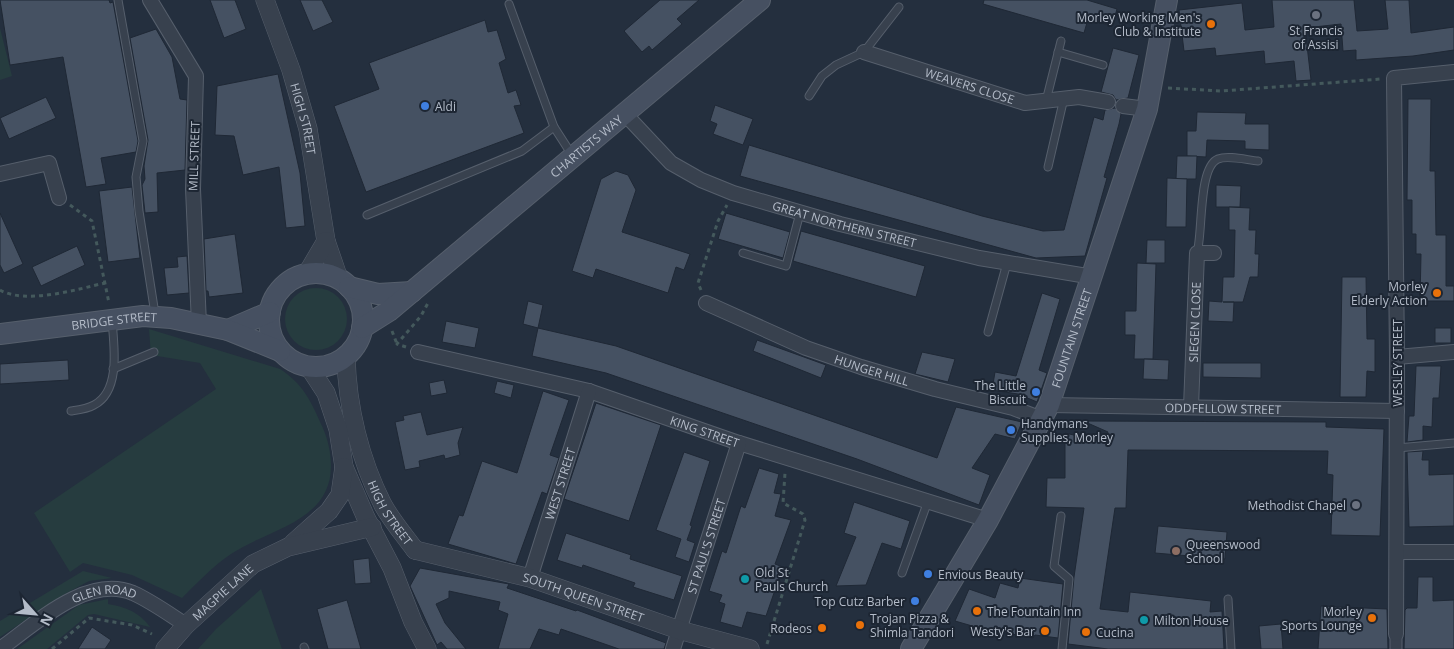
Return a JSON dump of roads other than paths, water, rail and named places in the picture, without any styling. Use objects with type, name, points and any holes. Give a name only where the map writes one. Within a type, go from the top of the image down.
[{"type":"main road","name":"CHARTISTS WAY","points":[[362,328],[389,311],[760,0]]},
{"type":"main road","name":"FOUNTAIN STREET","points":[[911,649],[988,520],[1045,412],[1092,278],[1147,109],[1153,87],[1167,0]]},
{"type":"main road","points":[[344,283],[358,300],[362,314],[362,328],[359,340],[346,356],[333,364],[309,367],[295,362],[280,351],[272,336],[270,312],[280,291],[296,278],[306,274],[317,273],[378,294],[412,292]]},
{"type":"main road","points":[[228,330],[270,312]]},
{"type":"main road","name":"BRIDGE STREET","points":[[0,334],[112,320],[155,317],[228,330],[280,351]]},
{"type":"street","name":"MILL STREET","points":[[150,0],[196,76],[193,189],[199,324]]},
{"type":"street","name":"HIGH STREET","points":[[265,0],[291,70],[308,129],[326,241],[344,283]]},
{"type":"street","name":"WEAVERS CLOSE","points":[[864,52],[1025,103],[1064,98],[1089,98],[1108,102]]},
{"type":"street","name":"WESLEY STREET","points":[[1396,649],[1398,356],[1394,78],[1454,72]]},
{"type":"street","points":[[1123,106],[1147,109]]},
{"type":"street","name":"GREAT NORTHERN STREET","points":[[624,114],[670,163],[701,180],[732,193],[800,213],[979,258],[1092,278]]},
{"type":"street","points":[[0,174],[49,163],[59,198]]},
{"type":"street","points":[[306,274],[326,241]]},
{"type":"street","points":[[1198,253],[1214,253]]},
{"type":"street","name":"SIEGEN CLOSE","points":[[1191,407],[1198,253]]},
{"type":"street","name":"HUNGER HILL","points":[[706,303],[806,348],[852,364],[935,390],[1013,408],[1045,412]]},
{"type":"street","name":"KING STREET","points":[[418,352],[589,391],[739,443],[988,520]]},
{"type":"street","points":[[1398,356],[1454,352]]},
{"type":"street","name":"HIGH STREET","points":[[346,356],[346,375],[362,457],[384,506],[415,550],[392,568]]},
{"type":"street","name":"HIGH STREET","points":[[309,367],[326,393],[338,429],[344,467],[365,525],[392,568],[412,622],[427,649]]},
{"type":"street","name":"WEST STREET","points":[[530,578],[589,391]]},
{"type":"street","name":"ODDFELLOW STREET","points":[[1045,412],[1191,407],[1397,411]]},
{"type":"street","name":"ST PAUL'S STREET","points":[[674,649],[739,443]]},
{"type":"street","points":[[362,457],[371,499],[365,525]]},
{"type":"street","name":"MAGPIE LANE","points":[[165,649],[186,625],[253,564],[288,546],[330,512],[340,495],[344,467]]},
{"type":"street","name":"MAGPIE LANE","points":[[288,546],[365,525]]},
{"type":"street","name":"SOUTH QUEEN STREET","points":[[415,550],[530,578],[679,630],[750,649]]},
{"type":"street","points":[[1397,552],[1454,552]]},
{"type":"street","name":"GLEN ROAD","points":[[0,649],[69,600],[88,591],[112,589],[132,592],[186,625]]},
{"type":"lane","points":[[118,0],[143,141],[136,177],[139,211],[155,317]]},
{"type":"lane","points":[[509,4],[554,127],[574,157]]},
{"type":"lane","points":[[809,96],[822,76],[836,64],[864,52],[899,7]]},
{"type":"lane","points":[[1046,101],[1061,41]]},
{"type":"lane","points":[[1058,52],[1103,65]]},
{"type":"lane","points":[[1048,167],[1064,98]]},
{"type":"lane","points":[[367,215],[522,151],[554,127]]},
{"type":"lane","points":[[1198,253],[1202,234],[1204,188],[1213,163],[1221,158],[1258,161]]},
{"type":"lane","points":[[743,254],[786,266],[800,213]]},
{"type":"lane","points":[[988,332],[1007,263]]},
{"type":"lane","points":[[71,411],[100,402],[110,386],[113,369],[112,320]]},
{"type":"lane","points":[[113,369],[154,352]]},
{"type":"lane","points":[[1397,448],[1454,443]]},
{"type":"lane","points":[[902,573],[928,501]]},
{"type":"lane","points":[[1061,516],[1054,566],[1069,579],[1062,649]]},
{"type":"lane","points":[[1228,600],[1230,649]]},
{"type":"place","name":"St Francis of Assisi","points":[[1316,15]]},
{"type":"place","name":"Morley Working Men's Club & Institute","points":[[1211,24]]},
{"type":"place","name":"Aldi","points":[[425,106]]},
{"type":"place","name":"Morley Elderly Action","points":[[1437,293]]},
{"type":"place","name":"The Little Biscuit","points":[[1036,392]]},
{"type":"place","name":"Handymans Supplies, Morley","points":[[1011,430]]},
{"type":"place","name":"Methodist Chapel","points":[[1356,505]]},
{"type":"place","name":"Queenswood School","points":[[1176,551]]},
{"type":"place","name":"Envious Beauty","points":[[928,574]]},
{"type":"place","name":"Old St Pauls Church","points":[[745,579]]},
{"type":"place","name":"Top Cutz Barber","points":[[915,601]]},
{"type":"place","name":"The Fountain Inn","points":[[977,611]]},
{"type":"place","name":"Morley Sports Lounge","points":[[1372,618]]},
{"type":"place","name":"Milton House","points":[[1144,620]]},
{"type":"place","name":"Trojan Pizza & Shimla Tandori","points":[[860,625]]},
{"type":"place","name":"Rodeos","points":[[822,628]]},
{"type":"place","name":"Westy's Bar","points":[[1045,631]]},
{"type":"place","name":"Cucina","points":[[1086,632]]}]
